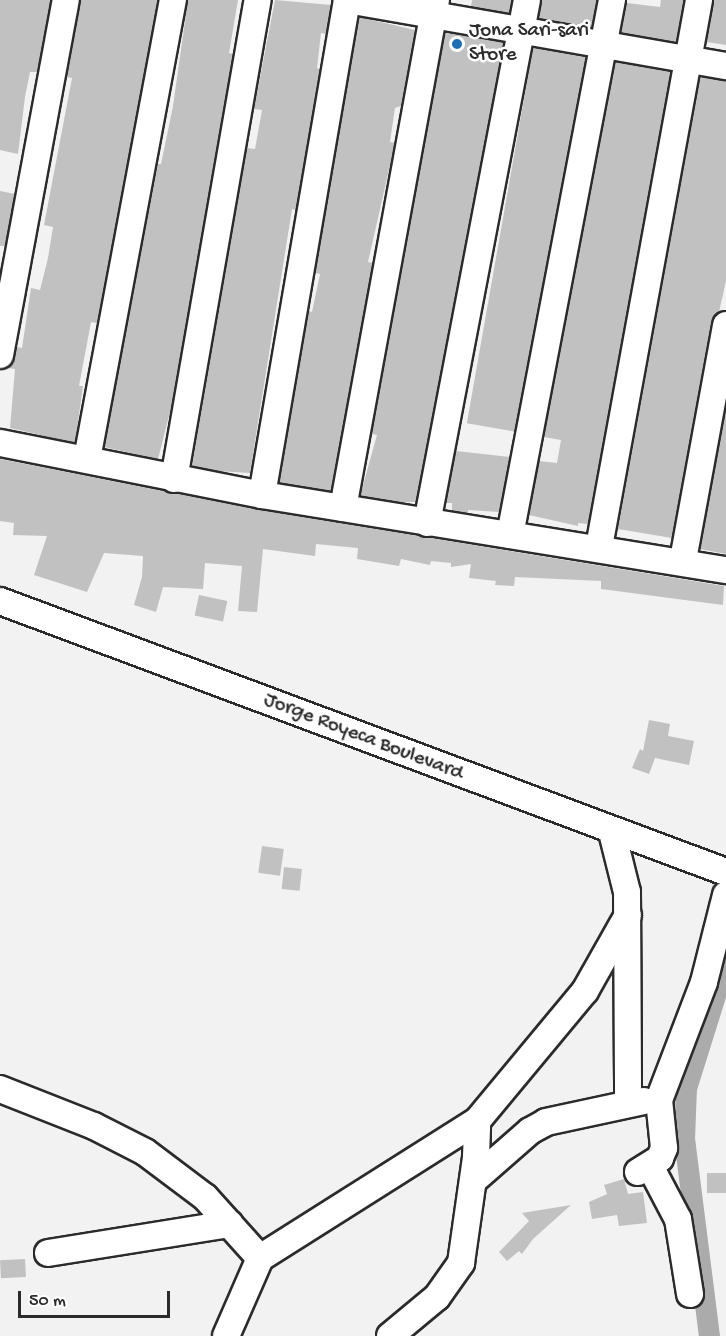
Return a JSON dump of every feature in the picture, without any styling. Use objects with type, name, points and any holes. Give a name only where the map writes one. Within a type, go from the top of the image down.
[{"type":"street","points":[[0,355],[66,0]]},
{"type":"street","points":[[87,459],[173,0]]},
{"type":"street","points":[[174,479],[258,0]]},
{"type":"street","points":[[262,495],[347,0],[435,7],[522,29],[726,66]]},
{"type":"street","points":[[427,523],[527,0]]},
{"type":"street","points":[[510,535],[612,0]]},
{"type":"street","points":[[599,547],[699,0]]},
{"type":"street","points":[[343,508],[435,7]]},
{"type":"street","points":[[683,560],[726,325]]},
{"type":"street","points":[[0,442],[262,495],[427,523],[683,560],[726,570]]},
{"type":"street","name":"Jorge Royeca Boulevard","points":[[0,602],[612,832],[726,872]]},
{"type":"street","points":[[612,832],[624,873],[628,915],[628,1102]]},
{"type":"street","points":[[690,1294],[678,1219],[644,1169],[664,1148],[659,1100],[704,982],[726,895]]},
{"type":"street","points":[[226,1336],[260,1258],[477,1122],[585,991],[628,915]]},
{"type":"street","points":[[0,1089],[94,1126],[145,1152],[180,1176],[230,1224],[260,1258]]},
{"type":"street","points":[[474,1180],[523,1137],[546,1122],[628,1102],[659,1100]]},
{"type":"street","points":[[390,1336],[452,1281],[466,1245],[474,1180],[477,1122]]},
{"type":"street","points":[[48,1253],[230,1224]]},
{"type":"building","points":[[0,0],[51,0],[37,72],[30,72],[18,154],[0,150]]},
{"type":"building","points":[[81,0],[158,0],[97,323],[91,322],[79,386],[83,386],[75,443],[10,428],[15,369],[8,368],[17,347],[22,348],[31,288],[40,290],[48,258],[53,227],[44,225],[72,78],[67,77]]},
{"type":"building","points":[[188,0],[238,0],[229,53],[233,54],[173,400],[158,459],[104,447],[158,164],[161,164],[173,106]]},
{"type":"building","points":[[275,0],[331,5],[326,34],[321,33],[317,68],[320,69],[296,210],[292,209],[250,473],[217,471],[192,466],[247,148],[255,149],[262,110],[254,109]]},
{"type":"building","points":[[472,0],[512,0],[509,13],[471,6]]},
{"type":"building","points":[[542,0],[597,0],[592,27],[539,18]]},
{"type":"building","points":[[661,0],[684,0],[676,42],[621,33],[627,3],[660,7]]},
{"type":"building","points":[[714,0],[726,0],[726,45],[707,42]]},
{"type":"building","points":[[359,17],[415,30],[401,106],[395,108],[390,142],[395,143],[368,262],[373,263],[331,491],[279,483],[309,311],[312,312],[320,274],[315,273]]},
{"type":"building","points":[[445,33],[504,42],[416,502],[399,502],[360,496],[377,435],[372,434]]},
{"type":"building","points":[[533,48],[586,57],[520,433],[467,423]]},
{"type":"building","points":[[615,62],[671,72],[588,524],[578,523],[578,526],[529,515],[539,461],[557,463],[561,440],[544,437]]},
{"type":"building","points":[[700,77],[726,81],[726,281],[719,312],[711,322],[672,538],[618,529]]},
{"type":"building","points":[[0,191],[15,194],[5,246],[0,246]]},
{"type":"building","points":[[726,408],[726,554],[700,549]]},
{"type":"building","points":[[456,451],[510,457],[499,512],[452,511],[452,503],[446,503]]},
{"type":"building","points":[[0,459],[259,510],[724,586],[723,605],[601,589],[601,581],[515,577],[514,586],[495,585],[496,581],[469,578],[471,564],[451,567],[451,563],[431,561],[430,565],[401,559],[399,566],[357,559],[358,548],[316,544],[315,556],[263,549],[257,612],[238,611],[242,566],[205,563],[203,589],[163,587],[156,612],[134,605],[142,577],[143,556],[104,553],[87,592],[34,575],[47,536],[13,535],[14,523],[0,521]]},
{"type":"building","points":[[199,595],[227,601],[223,622],[195,616]]},
{"type":"building","points":[[649,720],[670,724],[668,736],[694,741],[689,765],[655,758],[649,774],[632,768],[640,749],[643,751]]},
{"type":"building","points":[[262,846],[284,849],[280,876],[258,873]]},
{"type":"building","points":[[284,867],[302,869],[300,891],[282,889]]},
{"type":"building","points":[[707,1173],[726,1173],[726,1193],[707,1193]]},
{"type":"building","points":[[624,1179],[628,1194],[643,1192],[647,1223],[619,1226],[617,1215],[592,1219],[589,1202],[607,1194],[604,1185]]},
{"type":"building","points":[[571,1205],[533,1239],[522,1254],[519,1251],[507,1261],[499,1252],[529,1221],[522,1213]]},
{"type":"building","points":[[25,1259],[26,1277],[1,1278],[0,1260]]},
{"type":"waterway","points":[[709,1336],[684,1139],[686,1088],[726,960]]},
{"type":"place","name":"Jona Sari-sari Store","points":[[457,44]]}]
